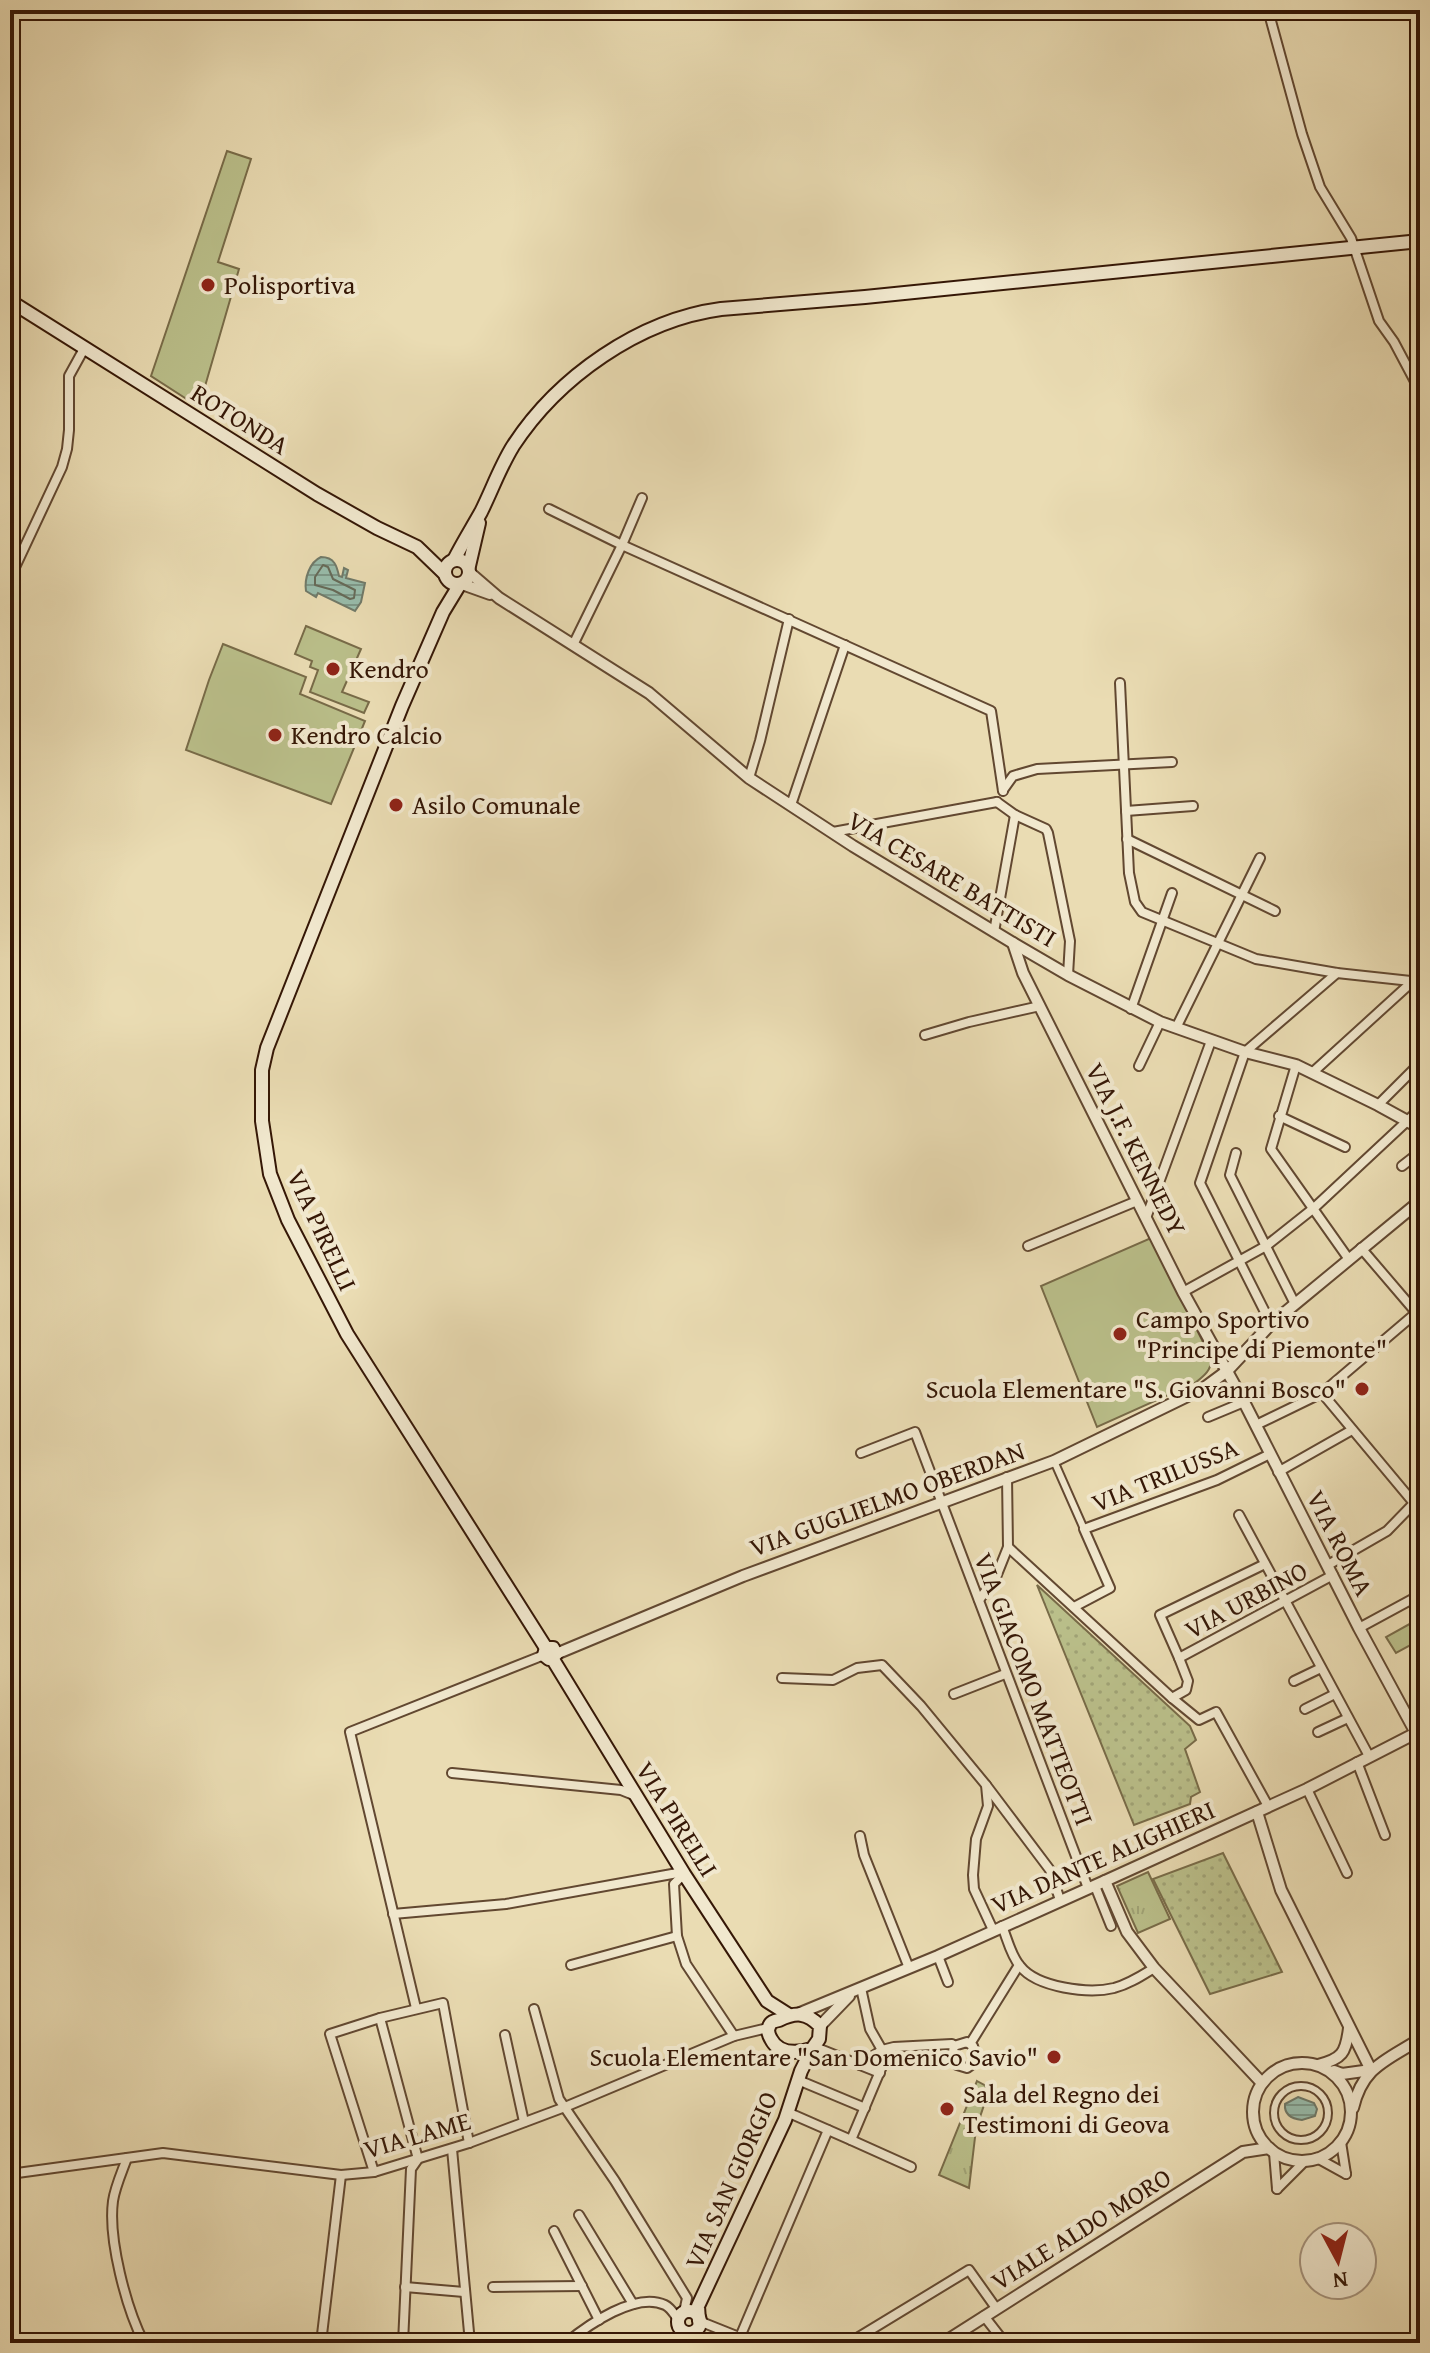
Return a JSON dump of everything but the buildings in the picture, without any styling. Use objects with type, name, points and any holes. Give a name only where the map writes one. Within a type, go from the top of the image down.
[{"type":"main road","points":[[417,547],[453,560],[465,561],[465,577],[449,582],[445,575],[447,564],[453,560],[481,512],[514,445],[545,406],[575,376],[619,346],[673,320],[721,309],[1420,241]]},
{"type":"main road","name":"ROTONDA","points":[[10,301],[317,494],[417,547],[445,575]]},
{"type":"main road","name":"VIA PIRELLI","points":[[481,512],[465,577],[443,612],[402,706],[267,1048],[262,1070],[262,1121],[270,1174],[288,1220],[347,1334],[683,1873],[767,2001],[769,2025]]},
{"type":"main road","name":"VIA PIRELLI","points":[[443,612],[445,575]]},
{"type":"main road","name":"VIA PIRELLI","points":[[767,2001],[795,2014]]},
{"type":"main road","points":[[795,2014],[809,2016],[820,2026],[819,2039],[812,2049],[788,2052],[774,2044],[769,2025],[795,2014]]},
{"type":"main road","name":"VIA SAN GIORGIO","points":[[688,2323],[787,2112],[812,2049]]},
{"type":"main road","name":"VIA SAN GIORGIO","points":[[788,2052],[800,2076]]},
{"type":"street","points":[[1268,10],[1320,187],[1351,238],[1379,321],[1420,391]]},
{"type":"street","points":[[10,578],[62,467],[69,430],[69,376],[85,347]]},
{"type":"street","points":[[573,645],[642,498]]},
{"type":"street","points":[[549,509],[991,711],[1003,791]]},
{"type":"street","name":"VIA CESARE BATTISTI","points":[[465,577],[649,693],[749,778],[1068,975],[1160,1022],[1245,1052],[1296,1065],[1420,1128]]},
{"type":"street","points":[[749,778],[789,619]]},
{"type":"street","points":[[791,805],[845,645]]},
{"type":"street","points":[[1120,683],[1129,873],[1135,902],[1142,912],[1256,959],[1337,973],[1417,982]]},
{"type":"street","points":[[997,802],[1013,776],[1037,769],[1172,762]]},
{"type":"street","points":[[833,832],[997,802],[1015,815],[1046,829],[1070,941],[1068,975]]},
{"type":"street","points":[[1126,811],[1193,806]]},
{"type":"street","points":[[994,932],[1015,815]]},
{"type":"street","points":[[1127,839],[1275,911]]},
{"type":"street","points":[[1176,1028],[1260,858]]},
{"type":"street","points":[[1131,1009],[1172,893]]},
{"type":"street","name":"VIA J.F. KENNEDY","points":[[1013,943],[1023,973],[1183,1292],[1227,1371]]},
{"type":"street","points":[[1271,1324],[1200,1183],[1245,1052],[1337,973]]},
{"type":"street","points":[[1312,1073],[1417,982]]},
{"type":"street","points":[[925,1035],[1040,1006]]},
{"type":"street","points":[[1139,1066],[1160,1022]]},
{"type":"street","points":[[1146,1218],[1211,1041]]},
{"type":"street","points":[[1378,1105],[1420,1063]]},
{"type":"street","points":[[1296,1065],[1271,1149],[1348,1258]]},
{"type":"street","points":[[1183,1292],[1266,1246],[1314,1208],[1420,1109]]},
{"type":"street","points":[[1279,1116],[1345,1147]]},
{"type":"street","points":[[1402,1166],[1420,1152]]},
{"type":"street","points":[[1236,1153],[1230,1175],[1295,1304]]},
{"type":"street","points":[[1028,1246],[1137,1201]]},
{"type":"street","name":"VIA GUGLIELMO OBERDAN","points":[[393,1914],[350,1732],[743,1576],[1054,1461],[1204,1388],[1227,1371],[1271,1324],[1420,1201]]},
{"type":"street","points":[[1256,1425],[1322,1393],[1418,1315],[1361,1248]]},
{"type":"street","name":"VIA ROMA","points":[[1227,1371],[1359,1628],[1418,1732]]},
{"type":"street","points":[[1322,1393],[1416,1499]]},
{"type":"street","points":[[1208,1417],[1244,1402]]},
{"type":"street","points":[[1278,1472],[1352,1430]]},
{"type":"street","name":"VIA GIACOMO MATTEOTTI","points":[[861,1453],[915,1432],[1005,1674],[1111,1926]]},
{"type":"street","name":"VIA TRILUSSA","points":[[1074,1607],[1110,1588],[1084,1529],[1217,1480],[1270,1454]]},
{"type":"street","points":[[1054,1461],[1084,1529]]},
{"type":"street","points":[[979,1600],[996,1577],[1008,1547],[1007,1477]]},
{"type":"street","name":"VIA URBINO","points":[[1172,1698],[1186,1690],[1188,1681],[1179,1658],[1286,1601],[1387,1531],[1416,1499]]},
{"type":"street","points":[[1239,1515],[1369,1756]]},
{"type":"street","points":[[1008,1547],[1199,1720],[1216,1712],[1268,1806]]},
{"type":"street","points":[[1179,1658],[1160,1615],[1265,1564]]},
{"type":"street","points":[[1359,1628],[1418,1596]]},
{"type":"street","points":[[782,1678],[833,1680],[857,1668],[882,1665],[921,1706],[986,1785],[1050,1870],[1060,1900]]},
{"type":"street","points":[[1294,1681],[1321,1668]]},
{"type":"street","points":[[954,1694],[1005,1674]]},
{"type":"street","points":[[1305,1709],[1335,1694]]},
{"type":"street","points":[[1318,1732],[1348,1718]]},
{"type":"street","name":"VIA DANTE ALIGHIERI","points":[[795,2014],[938,1956],[1096,1885],[1307,1789],[1418,1732]]},
{"type":"street","points":[[1357,1762],[1385,1835]]},
{"type":"street","points":[[452,1773],[621,1790],[636,1796]]},
{"type":"street","points":[[986,1785],[988,1806],[976,1839],[974,1889],[1019,1965],[1031,1976],[1052,1984],[1092,1990],[1114,1988],[1154,1968]]},
{"type":"street","points":[[1307,1789],[1347,1873]]},
{"type":"street","points":[[1257,1812],[1281,1890],[1371,2070]]},
{"type":"street","points":[[860,1836],[864,1855],[909,1968]]},
{"type":"street","points":[[416,2008],[393,1914],[506,1904],[683,1873]]},
{"type":"street","points":[[683,1873],[674,1884],[677,1936],[686,1964],[734,2036]]},
{"type":"street","points":[[1096,1885],[1154,1968],[1262,2083]]},
{"type":"street","points":[[571,1965],[677,1936]]},
{"type":"street","points":[[938,1956],[948,1982]]},
{"type":"street","points":[[970,2044],[1019,1965]]},
{"type":"street","points":[[820,2026],[858,1989],[870,2029],[886,2057],[851,2140]]},
{"type":"street","points":[[374,2172],[330,2034],[380,2018],[443,2003],[469,2143]]},
{"type":"street","points":[[534,2009],[559,2099],[615,2181],[687,2298],[688,2323]]},
{"type":"street","points":[[380,2018],[418,2159],[411,2169],[403,2343]]},
{"type":"street","name":"VIA LAME","points":[[10,2174],[163,2153],[341,2175],[374,2172],[469,2143],[565,2107],[734,2036],[769,2025]]},
{"type":"street","points":[[1323,2067],[1338,2059],[1345,2049],[1349,2026]]},
{"type":"street","points":[[505,2035],[524,2122]]},
{"type":"street","points":[[1371,2070],[1358,2090],[1348,2130],[1327,2155],[1305,2161],[1285,2158],[1262,2140],[1253,2112],[1255,2096],[1273,2072],[1303,2062],[1342,2074],[1371,2070],[1420,2039]]},
{"type":"street","points":[[961,2042],[970,2044],[975,2050],[975,2060],[967,2068],[954,2062],[951,2053],[954,2046],[961,2042]]},
{"type":"street","points":[[860,2065],[882,2050],[894,2047],[954,2046]]},
{"type":"street","points":[[812,2049],[820,2049],[880,2073]]},
{"type":"street","points":[[1323,2067],[1338,2077],[1346,2088],[1352,2114]]},
{"type":"street","points":[[800,2076],[865,2108]]},
{"type":"street","points":[[1309,2087],[1318,2091],[1325,2100],[1327,2120],[1322,2130],[1314,2136],[1304,2140],[1293,2139],[1277,2126],[1275,2105],[1288,2089],[1309,2087]]},
{"type":"street","points":[[787,2112],[911,2167]]},
{"type":"street","name":"VIALE ALDO MORO","points":[[943,2343],[1243,2152],[1256,2129]]},
{"type":"street","points":[[740,2337],[828,2130]]},
{"type":"street","points":[[1317,2158],[1346,2174],[1341,2142]]},
{"type":"street","points":[[452,2149],[470,2343]]},
{"type":"street","points":[[1272,2150],[1277,2189],[1305,2161]]},
{"type":"street","name":"VIALE ALDO MORO","points":[[1243,2152],[1272,2150]]},
{"type":"street","points":[[127,2158],[113,2200],[114,2244],[124,2286],[144,2343]]},
{"type":"street","points":[[321,2343],[341,2175]]},
{"type":"street","points":[[579,2215],[633,2304]]},
{"type":"street","points":[[554,2231],[599,2320]]},
{"type":"street","points":[[849,2343],[969,2270],[996,2308]]},
{"type":"street","points":[[493,2287],[582,2286]]},
{"type":"street","points":[[405,2287],[464,2292]]},
{"type":"street","points":[[566,2343],[599,2320],[644,2302],[662,2303],[688,2323],[754,2343]]},
{"type":"street","points":[[984,2316],[1005,2343]]},
{"type":"green space","name":"Polisportiva","points":[[227,151],[251,159],[218,262],[239,269],[199,407],[151,376]]},
{"type":"green space","name":"Kendro","points":[[306,626],[361,649],[342,692],[369,702],[364,713],[310,692],[318,670],[310,667],[312,661],[295,654]]},
{"type":"green space","name":"Kendro Calcio","points":[[223,644],[306,677],[300,694],[365,721],[331,804],[186,750]]},
{"type":"green space","name":"Campo Sportivo \"Principe di Piemonte\"","points":[[1151,1238],[1211,1358],[1210,1366],[1195,1383],[1097,1427],[1041,1286]]},
{"type":"green space","points":[[1037,1585],[1190,1726],[1196,1740],[1185,1749],[1200,1792],[1191,1797],[1190,1804],[1134,1825]]},
{"type":"green space","points":[[1415,1621],[1420,1640],[1396,1653],[1386,1637]]},
{"type":"green space","points":[[1223,1853],[1282,1972],[1210,1994],[1153,1879]]},
{"type":"green space","points":[[1148,1872],[1170,1919],[1138,1933],[1117,1886]]},
{"type":"green space","points":[[977,2081],[986,2086],[981,2095],[986,2099],[976,2129],[969,2188],[939,2175]]},
{"type":"water","name":"Kendro","points":[[321,557],[332,561],[339,576],[342,577],[344,568],[348,570],[346,578],[365,583],[361,602],[355,611],[318,593],[316,597],[306,591],[309,571]]},
{"type":"water","points":[[1298,2097],[1314,2103],[1317,2109],[1315,2116],[1302,2120],[1288,2114],[1285,2104]]},
{"type":"place","name":"Polisportiva","points":[[208,285]]},
{"type":"place","name":"Kendro","points":[[333,669]]},
{"type":"place","name":"Kendro Calcio","points":[[275,735]]},
{"type":"place","name":"Asilo Comunale","points":[[396,805]]},
{"type":"place","name":"Campo Sportivo \"Principe di Piemonte\"","points":[[1120,1334]]},
{"type":"place","name":"Scuola Elementare \"S. Giovanni Bosco\"","points":[[1362,1389]]},
{"type":"place","name":"Scuola Elementare \"San Domenico Savio\"","points":[[1054,2057]]},
{"type":"place","name":"Sala del Regno dei Testimoni di Geova","points":[[947,2109]]}]
